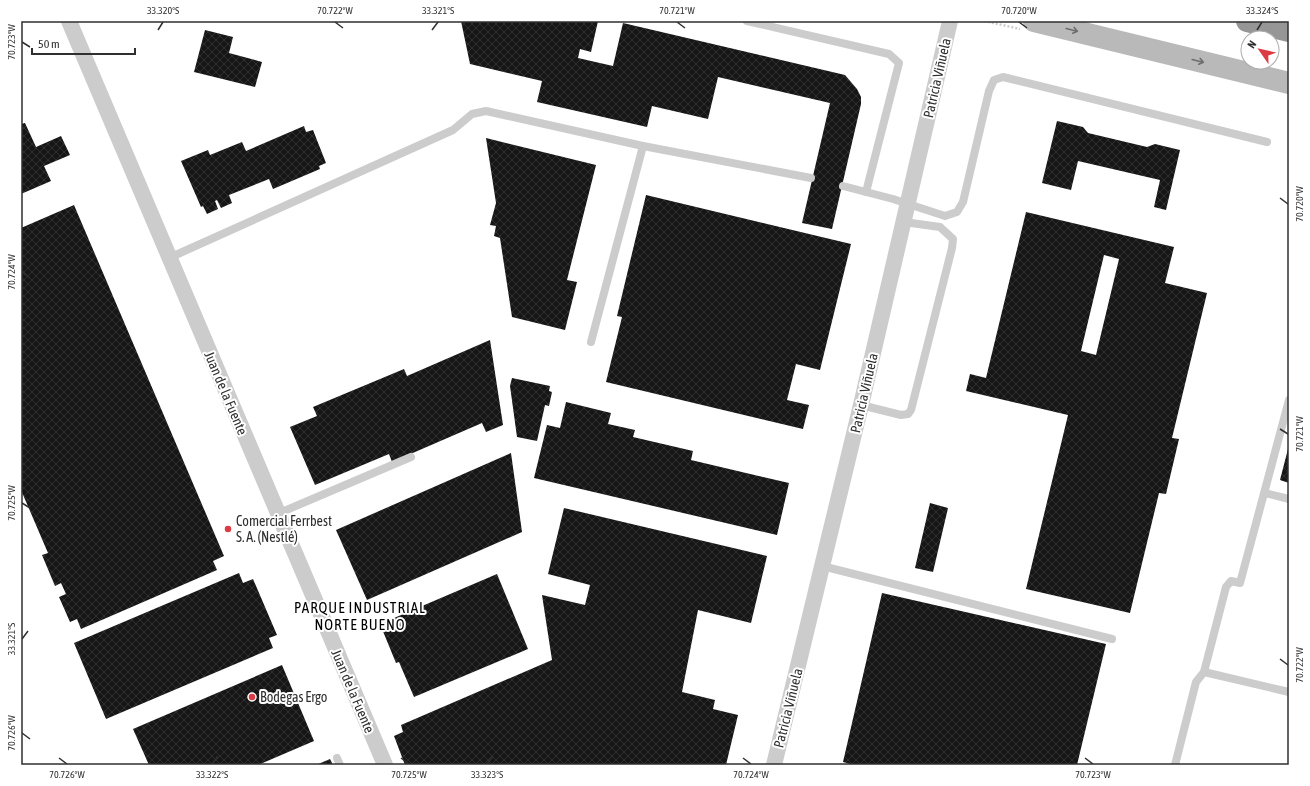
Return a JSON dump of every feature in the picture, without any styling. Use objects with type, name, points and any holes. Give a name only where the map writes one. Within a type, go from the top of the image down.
[{"type":"highway","points":[[1247,21],[1289,31]]},
{"type":"main road","points":[[1034,21],[1289,82]]},
{"type":"street","name":"Juan de la Fuente","points":[[69,21],[277,514],[385,765]]},
{"type":"street","name":"Patricia Viñuela","points":[[774,765],[861,405],[950,21]]},
{"type":"lane","points":[[747,21],[889,54],[899,63],[866,192]]},
{"type":"lane","points":[[843,186],[945,216],[957,212],[963,202],[989,91],[994,80],[1003,76],[1267,142]]},
{"type":"lane","points":[[169,258],[452,130],[472,114],[486,111],[643,146],[811,178]]},
{"type":"lane","points":[[591,342],[643,146]]},
{"type":"lane","points":[[861,405],[900,415],[908,414],[911,410],[952,248],[953,239],[940,226],[904,222]]},
{"type":"lane","points":[[1175,765],[1196,682],[1204,672],[1226,587],[1231,581],[1240,583],[1289,400]]},
{"type":"lane","points":[[277,514],[410,457]]},
{"type":"lane","points":[[1265,493],[1289,499]]},
{"type":"lane","points":[[822,566],[1112,639]]},
{"type":"lane","points":[[1204,672],[1289,692]]},
{"type":"building","points":[[461,21],[598,21],[591,52],[580,49],[578,58],[613,66],[623,23],[845,75],[857,89],[861,97],[861,104],[832,229],[802,223],[830,103],[718,77],[708,119],[652,106],[647,127],[537,102],[542,81],[470,64]]},
{"type":"building","points":[[205,30],[233,37],[229,53],[262,62],[255,87],[194,72]]},
{"type":"building","points":[[1057,121],[1083,127],[1088,133],[1147,147],[1155,144],[1180,150],[1166,210],[1154,207],[1160,180],[1078,161],[1071,190],[1042,183]]},
{"type":"building","points":[[25,123],[36,147],[61,136],[70,155],[44,166],[51,181],[21,194],[21,124]]},
{"type":"building","points":[[304,126],[306,132],[313,130],[326,163],[319,166],[320,169],[273,189],[269,179],[229,195],[232,203],[221,208],[217,200],[215,201],[218,209],[207,214],[203,206],[201,207],[181,161],[208,150],[210,155],[242,142],[246,151]]},
{"type":"building","points":[[486,138],[596,165],[567,280],[577,282],[565,330],[512,317],[500,238],[494,236],[496,226],[490,225],[496,203]]},
{"type":"building","points":[[646,195],[851,244],[820,370],[796,364],[787,400],[809,405],[803,429],[606,382],[622,317],[617,316]]},
{"type":"building","points":[[74,205],[224,556],[213,561],[217,570],[81,629],[77,619],[70,622],[59,597],[66,594],[61,583],[55,586],[42,555],[48,553],[21,490],[21,228]]},
{"type":"building","points":[[1026,212],[1174,247],[1165,283],[1207,293],[1172,438],[1179,439],[1166,494],[1159,493],[1130,613],[1026,589],[1068,415],[966,391],[970,374],[986,378]],"holes":[[[1104,255],[1119,259],[1096,355],[1081,351]]]},
{"type":"building","points":[[490,340],[503,425],[486,432],[482,423],[392,462],[389,454],[315,485],[290,427],[317,416],[313,407],[404,369],[407,376]]},
{"type":"building","points":[[512,378],[550,386],[549,391],[552,392],[549,406],[545,405],[537,441],[517,437],[510,386]]},
{"type":"building","points":[[566,402],[611,413],[608,424],[635,430],[633,437],[693,451],[691,460],[789,483],[777,535],[534,478],[547,425],[560,428]]},
{"type":"building","points":[[1289,445],[1289,483],[1280,480]]},
{"type":"building","points":[[511,453],[522,532],[367,600],[336,530]]},
{"type":"building","points":[[930,503],[948,508],[933,572],[915,568]]},
{"type":"building","points":[[564,508],[767,556],[751,623],[698,610],[682,692],[715,700],[713,709],[738,715],[726,765],[405,765],[394,736],[403,732],[401,725],[552,660],[542,595],[585,605],[590,585],[548,574]]},
{"type":"building","points":[[239,573],[243,583],[253,579],[277,635],[269,638],[273,648],[106,719],[74,643]]},
{"type":"building","points":[[497,574],[528,649],[414,697],[399,662],[396,663],[380,624]]},
{"type":"building","points":[[882,593],[1106,644],[1077,765],[854,765],[843,762]]},
{"type":"building","name":"Bodegas Ergo","points":[[282,665],[314,741],[258,765],[149,765],[133,729]]},
{"type":"building","points":[[330,759],[333,765],[316,765]]},
{"type":"place","name":"Comercial Ferrbest S. A. (Nestlé)","points":[[228,529]]},
{"type":"place","name":"Bodegas Ergo","points":[[252,697]]},
{"type":"district","name":"PARQUE INDUSTRIAL NORTE BUENO","points":[[360,616]]}]
